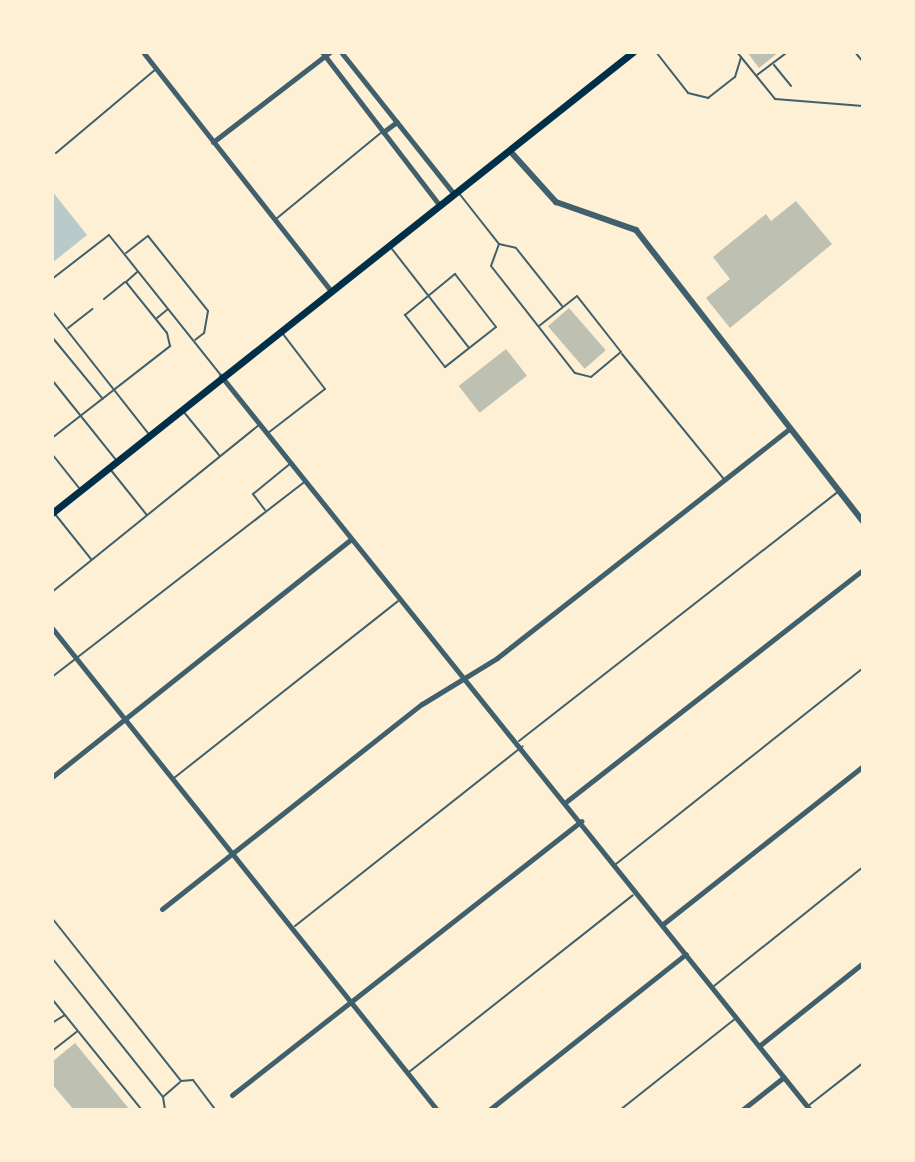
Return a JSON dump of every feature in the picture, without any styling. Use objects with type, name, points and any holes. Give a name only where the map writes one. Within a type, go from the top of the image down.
[{"type":"main road","points":[[53,512],[279,329],[633,52]]},
{"type":"street","points":[[143,52],[330,290]]},
{"type":"street","points":[[341,52],[456,193]]},
{"type":"street","points":[[213,142],[326,53],[440,206]]},
{"type":"street","points":[[383,132],[397,122]]},
{"type":"street","points":[[510,151],[556,202],[636,230],[863,522]]},
{"type":"street","points":[[221,375],[399,600],[521,743],[808,1108]]},
{"type":"street","points":[[162,909],[463,676],[505,653],[789,429]]},
{"type":"street","points":[[52,777],[351,539]]},
{"type":"street","points":[[567,801],[863,570]]},
{"type":"street","points":[[52,628],[437,1110]]},
{"type":"street","points":[[663,924],[863,766]]},
{"type":"street","points":[[232,1095],[582,821]]},
{"type":"street","points":[[489,1110],[686,954]]},
{"type":"street","points":[[759,1046],[863,963]]},
{"type":"street","points":[[742,1110],[784,1077]]},
{"type":"lane","points":[[656,52],[688,93],[708,98],[735,77],[741,57]]},
{"type":"lane","points":[[737,52],[775,99],[863,106]]},
{"type":"lane","points":[[756,76],[787,52]]},
{"type":"lane","points":[[855,52],[863,62]]},
{"type":"lane","points":[[772,63],[791,86]]},
{"type":"lane","points":[[56,153],[156,69]]},
{"type":"lane","points":[[275,220],[383,132]]},
{"type":"lane","points":[[456,193],[499,244],[516,248],[563,307]]},
{"type":"lane","points":[[52,279],[109,235],[221,375]]},
{"type":"lane","points":[[124,254],[148,236],[208,311],[204,333],[194,341]]},
{"type":"lane","points":[[499,244],[491,266],[583,377],[621,352]]},
{"type":"lane","points":[[389,245],[469,348]]},
{"type":"lane","points":[[104,299],[138,272]]},
{"type":"lane","points":[[455,274],[496,327],[469,348],[445,367],[405,315],[455,274]]},
{"type":"lane","points":[[52,438],[170,346],[156,319],[126,282]]},
{"type":"lane","points":[[539,326],[577,296],[725,480]]},
{"type":"lane","points":[[66,329],[92,309]]},
{"type":"lane","points":[[156,319],[168,309]]},
{"type":"lane","points":[[52,311],[149,434]]},
{"type":"lane","points":[[267,434],[325,389],[279,329]]},
{"type":"lane","points":[[52,337],[103,399]]},
{"type":"lane","points":[[52,380],[116,460]]},
{"type":"lane","points":[[181,408],[220,456]]},
{"type":"lane","points":[[52,592],[260,424]]},
{"type":"lane","points":[[52,454],[80,490]]},
{"type":"lane","points":[[266,511],[253,494],[291,463]]},
{"type":"lane","points":[[108,467],[147,515]]},
{"type":"lane","points":[[52,677],[305,481]]},
{"type":"lane","points":[[291,929],[839,491]]},
{"type":"lane","points":[[53,512],[92,560]]},
{"type":"lane","points":[[172,780],[399,600]]},
{"type":"lane","points":[[616,864],[863,668]]},
{"type":"lane","points":[[712,987],[863,867]]},
{"type":"lane","points":[[408,1073],[637,892]]},
{"type":"lane","points":[[52,918],[181,1081]]},
{"type":"lane","points":[[52,958],[163,1097],[165,1110]]},
{"type":"lane","points":[[52,999],[142,1110]]},
{"type":"lane","points":[[52,1023],[65,1015]]},
{"type":"lane","points":[[620,1110],[737,1018]]},
{"type":"lane","points":[[52,1051],[78,1031]]},
{"type":"lane","points":[[808,1108],[863,1063]]},
{"type":"lane","points":[[163,1097],[181,1081],[193,1080],[216,1110]]},
{"type":"shaded area","points":[[52,191],[87,235],[52,263]]},
{"type":"building","points":[[747,52],[779,52],[759,68]]},
{"type":"building","points":[[796,201],[832,244],[730,328],[706,298],[730,279],[713,257],[766,214],[771,221]]},
{"type":"building","points":[[569,308],[606,350],[585,369],[548,326]]},
{"type":"building","points":[[506,349],[527,376],[480,413],[459,386]]},
{"type":"building","points":[[75,1043],[130,1110],[74,1110],[52,1084],[52,1062]]}]
